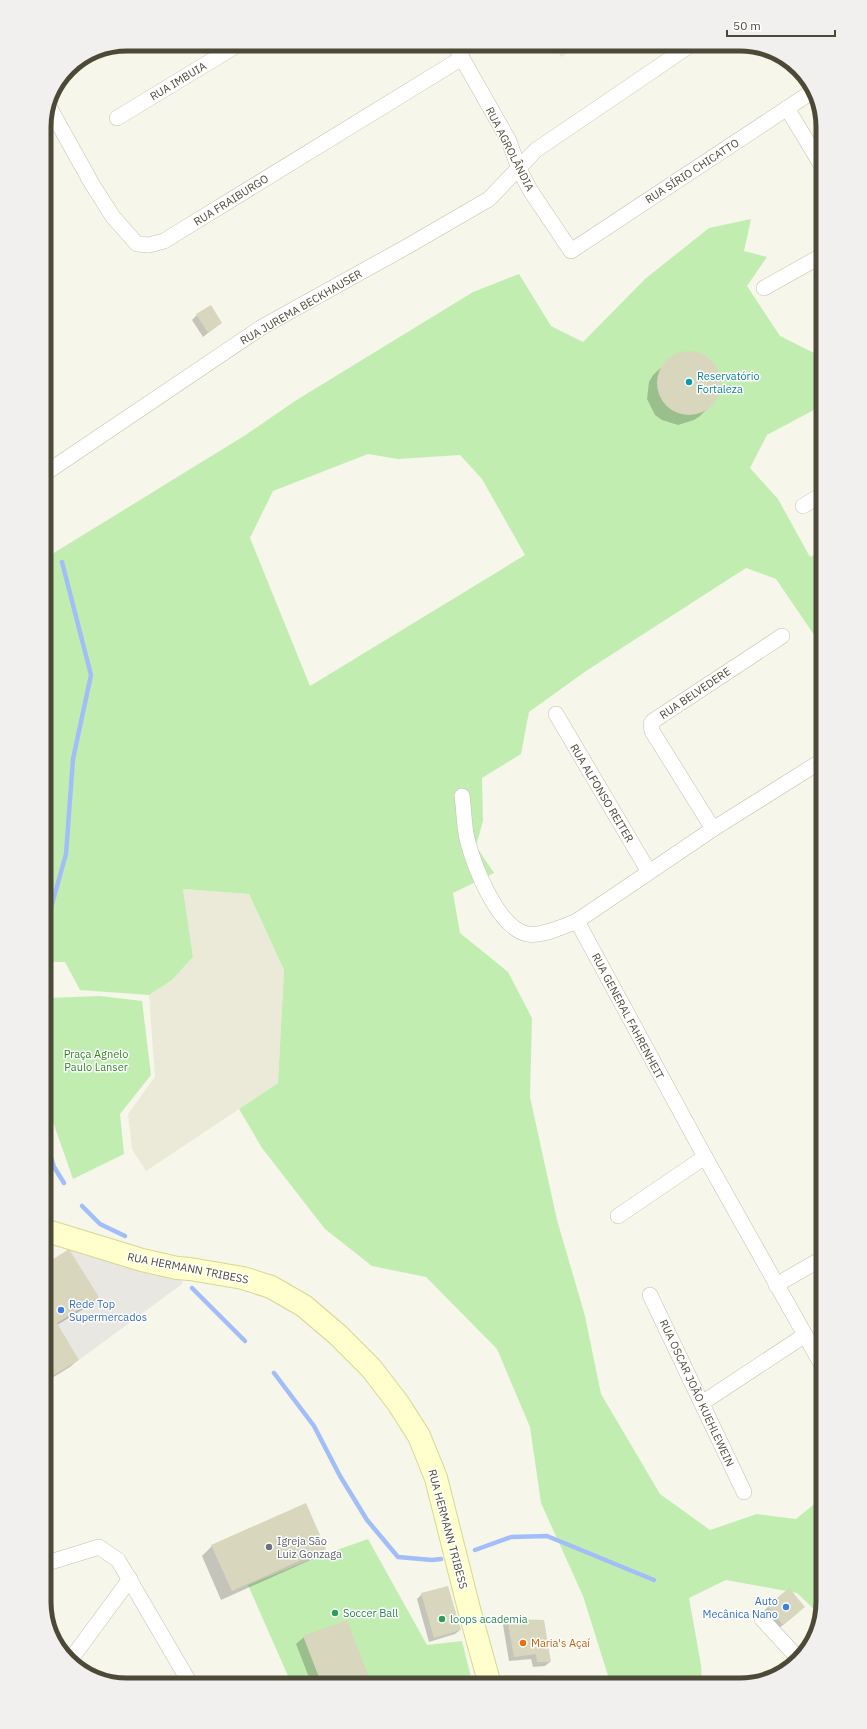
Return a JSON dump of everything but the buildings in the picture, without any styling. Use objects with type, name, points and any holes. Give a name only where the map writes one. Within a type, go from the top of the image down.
[{"type":"main road","name":"RUA HERMANN TRIBESS","points":[[51,1237],[142,1260],[177,1268],[243,1278],[271,1287],[304,1306],[338,1335],[371,1368],[398,1403],[419,1436],[436,1478],[469,1610],[488,1678]]},
{"type":"street","name":"RUA IMBUIA","points":[[117,118],[227,51]]},
{"type":"street","name":"RUA AGROLÂNDIA","points":[[458,51],[509,141],[519,170],[530,190],[571,251]]},
{"type":"street","name":"RUA JUREMA BECKHAUSER","points":[[51,469],[262,327],[489,199],[519,170],[536,150],[670,51]]},
{"type":"street","name":"RUA FRAIBURGO","points":[[53,114],[92,184],[113,217],[137,244],[150,245],[164,241],[462,58]]},
{"type":"street","name":"RUA SÍRIO CHICATTO","points":[[571,251],[808,94]]},
{"type":"street","points":[[787,108],[816,156]]},
{"type":"street","points":[[764,288],[816,259]]},
{"type":"street","points":[[803,506],[816,498]]},
{"type":"street","name":"RUA BELVEDERE","points":[[713,829],[652,731],[651,724],[782,636]]},
{"type":"street","name":"RUA ALFONSO REITER","points":[[556,714],[649,872]]},
{"type":"street","points":[[462,796],[467,838],[476,866],[488,893],[505,920],[518,930],[528,934],[559,928],[577,921],[713,829],[816,764]]},
{"type":"street","name":"RUA GENERAL FAHRENHEIT","points":[[577,921],[705,1157],[816,1355]]},
{"type":"street","points":[[618,1216],[705,1157]]},
{"type":"street","points":[[776,1285],[816,1262]]},
{"type":"street","name":"RUA OSCAR JOÃO KUEHLEWEIN","points":[[650,1294],[744,1492]]},
{"type":"street","points":[[702,1403],[805,1335]]},
{"type":"street","points":[[51,1562],[99,1547],[118,1560],[187,1678]]},
{"type":"street","points":[[74,1656],[130,1579]]},
{"type":"street","points":[[762,1619],[794,1655]]},
{"type":"shaded area","points":[[558,51],[571,51],[561,57]]},
{"type":"shaded area","points":[[183,889],[249,894],[284,970],[278,1083],[146,1171],[132,1149],[128,1114],[155,1077],[149,995],[172,980],[193,957]]},
{"type":"shaded area","points":[[69,1249],[184,1275],[182,1284],[79,1360],[57,1323],[99,1297]]},
{"type":"shaded area","points":[[504,1675],[543,1675],[544,1678],[505,1678]]},
{"type":"green space","points":[[751,219],[744,251],[767,257],[747,286],[780,336],[816,354],[816,409],[767,435],[750,468],[778,499],[810,557],[816,554],[816,638],[776,579],[746,568],[586,671],[529,712],[521,754],[482,778],[483,821],[476,846],[494,873],[453,893],[460,933],[508,972],[532,1018],[530,1097],[557,1220],[585,1316],[601,1394],[660,1494],[710,1530],[757,1514],[796,1519],[816,1503],[816,1611],[797,1593],[726,1580],[689,1598],[701,1665],[702,1678],[609,1678],[583,1596],[541,1503],[530,1427],[497,1349],[426,1277],[372,1266],[325,1229],[262,1148],[239,1109],[278,1083],[284,970],[249,894],[183,889],[193,957],[172,980],[149,995],[80,990],[65,962],[51,962],[51,555],[244,436],[295,401],[473,292],[519,274],[551,326],[583,342],[645,279],[709,228]],"holes":[[[368,454],[398,459],[460,455],[482,479],[525,555],[310,686],[250,538],[273,491]]]},
{"type":"green space","name":"Praça Agnelo Paulo Lanser","points":[[100,996],[142,1001],[151,1075],[120,1114],[124,1154],[73,1179],[51,1116],[51,998]]},
{"type":"green space","name":"Soccer Ball","points":[[368,1539],[427,1645],[462,1641],[471,1678],[289,1678],[248,1585],[317,1557]]},
{"type":"waterway","points":[[51,908],[66,854],[73,759],[91,675],[62,562]]},
{"type":"waterway","points":[[51,1158],[54,1167],[64,1183]]},
{"type":"waterway","points":[[82,1206],[100,1224],[125,1236]]},
{"type":"waterway","points":[[192,1288],[245,1341]]},
{"type":"waterway","points":[[274,1373],[314,1426],[340,1476],[367,1520],[398,1557],[432,1560],[441,1559]]},
{"type":"waterway","points":[[475,1550],[511,1537],[547,1536],[654,1580]]},
{"type":"place","name":"Reservatório Fortaleza","points":[[689,382]]},
{"type":"place","name":"Rede Top Supermercados","points":[[61,1310]]},
{"type":"place","name":"Igreja São Luiz Gonzaga","points":[[269,1547]]},
{"type":"place","name":"Auto Mecânica Nano","points":[[786,1607]]},
{"type":"place","name":"Soccer Ball","points":[[335,1613]]},
{"type":"place","name":"loops academia","points":[[442,1619]]},
{"type":"place","name":"Maria's Açaí","points":[[523,1643]]}]
